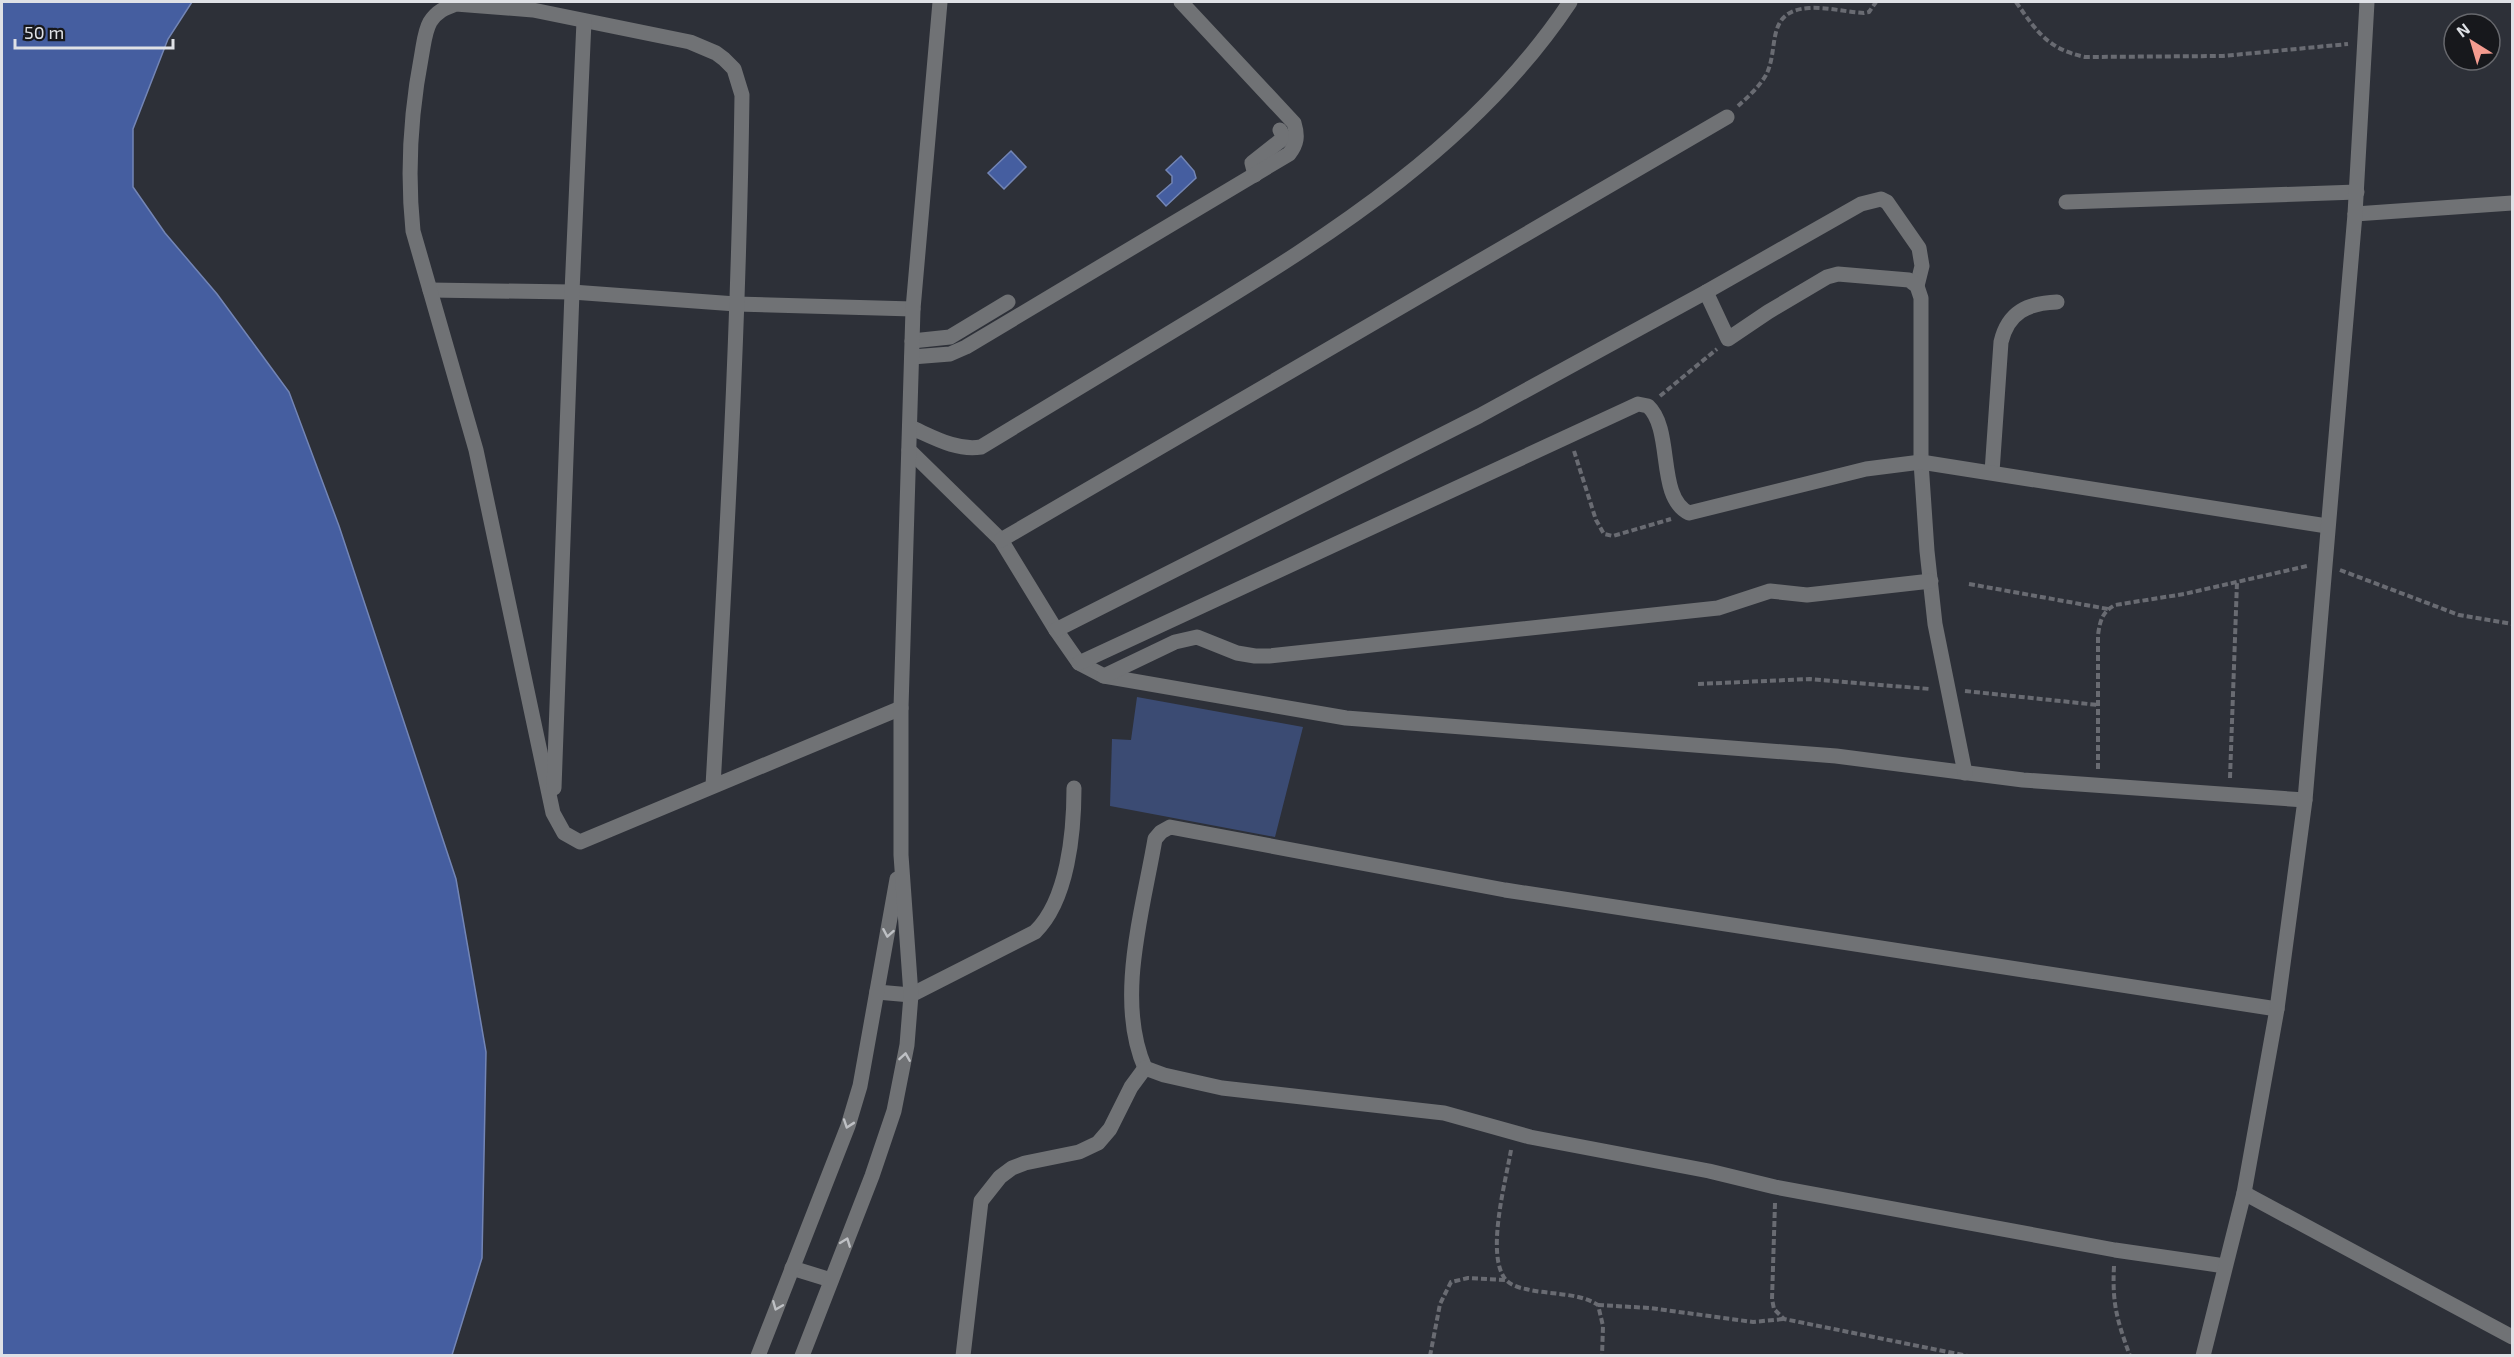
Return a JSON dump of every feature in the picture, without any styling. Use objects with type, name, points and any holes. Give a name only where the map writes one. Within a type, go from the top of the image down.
[{"type":"street","points":[[802,1356],[872,1176],[894,1111],[905,1053],[911,995],[901,855],[901,708],[913,309],[940,2]]},
{"type":"street","points":[[912,357],[950,354],[966,347],[1255,175],[1289,154],[1295,147],[1297,140],[1294,123],[1180,2]]},
{"type":"street","points":[[910,427],[957,447],[969,449],[981,447],[1279,266],[1374,201],[1433,154],[1508,80],[1551,30],[1570,2]]},
{"type":"street","points":[[2203,1356],[2244,1193],[2277,1009],[2305,800],[2357,192],[2367,2]]},
{"type":"street","points":[[713,786],[726,559],[736,304],[742,95],[734,69],[716,52],[690,42],[533,10],[456,4],[438,12],[430,22],[417,78],[410,203],[412,231],[476,450],[553,813],[564,834],[580,842],[901,708]]},
{"type":"street","points":[[553,813],[584,21]]},
{"type":"street","points":[[1001,540],[1727,117]]},
{"type":"street","points":[[1255,175],[1252,163],[1281,140],[1283,136],[1280,130]]},
{"type":"street","points":[[2066,202],[2357,192]]},
{"type":"street","points":[[1056,630],[1479,416],[1873,199],[1881,199],[1887,202],[1919,248],[1922,266],[1917,286],[1921,298],[1922,462],[1927,551],[1935,624],[1965,772]]},
{"type":"street","points":[[2355,214],[2512,203]]},
{"type":"street","points":[[1706,292],[1728,339],[1827,277],[1838,274],[1909,280],[1917,286]]},
{"type":"street","points":[[430,290],[572,292],[736,304],[913,309]]},
{"type":"street","points":[[912,341],[950,337],[1008,302]]},
{"type":"street","points":[[1992,472],[2001,342],[2004,328],[2014,315],[2022,310],[2039,303],[2057,302]]},
{"type":"street","points":[[1079,663],[1638,404],[1648,406],[1656,416],[1671,487],[1677,504],[1689,513],[1866,469],[1922,462],[2327,526]]},
{"type":"street","points":[[909,450],[1001,540],[1079,663],[1104,676],[1346,718],[1836,756],[2023,780],[2305,800]]},
{"type":"street","points":[[1104,676],[1175,642],[1197,637],[1238,652],[1269,656],[1718,608],[1770,591],[1807,595],[1931,581]]},
{"type":"street","points":[[877,992],[911,995],[1035,932],[1047,920],[1063,877],[1074,817],[1074,788]]},
{"type":"street","points":[[2225,1266],[2115,1250],[1775,1187],[1514,1132],[1444,1113],[1222,1088],[1164,1076],[1145,1068],[1137,1050],[1133,1031],[1132,971],[1155,839],[1170,827],[1505,890],[1903,949],[2277,1009]]},
{"type":"street","points":[[758,1356],[848,1126],[860,1086],[901,855]]},
{"type":"street","points":[[963,1356],[981,1201],[1000,1177],[1012,1168],[1025,1162],[1078,1152],[1098,1143],[1110,1129],[1131,1087],[1145,1068]]},
{"type":"street","points":[[2244,1193],[2512,1337]]},
{"type":"street","points":[[792,1268],[831,1280]]},
{"type":"path","points":[[1727,117],[1766,74],[1776,27],[1793,11],[1808,8],[1864,13],[1869,12],[1876,2]]},
{"type":"path","points":[[2016,2],[2038,34],[2068,53],[2085,57],[2223,57],[2365,42]]},
{"type":"path","points":[[1648,406],[1728,339]]},
{"type":"path","points":[[1569,435],[1596,519],[1604,534],[1613,536],[1689,513]]},
{"type":"path","points":[[2098,785],[2098,635],[2103,614],[2115,605],[2184,594],[2324,563],[2459,615],[2512,624]]},
{"type":"path","points":[[2229,794],[2237,581]]},
{"type":"path","points":[[1969,584],[2108,609]]},
{"type":"path","points":[[1698,684],[1810,679],[2002,693],[2098,705]]},
{"type":"path","points":[[1514,1132],[1495,1242],[1499,1269],[1511,1285],[1584,1299],[1598,1305],[1650,1308],[1753,1322],[1785,1319],[1968,1356]]},
{"type":"path","points":[[1775,1187],[1772,1299],[1774,1309],[1785,1319]]},
{"type":"path","points":[[2115,1250],[2112,1295],[2130,1356]]},
{"type":"path","points":[[1430,1356],[1440,1304],[1451,1282],[1468,1278],[1505,1280]]},
{"type":"path","points":[[1598,1305],[1603,1326],[1602,1356]]},
{"type":"shaded area","points":[[2,2],[192,2],[168,39],[133,129],[133,187],[165,233],[217,294],[289,392],[339,526],[456,879],[486,1052],[482,1258],[452,1355],[2,1355]]},
{"type":"shaded area","points":[[1011,151],[1026,167],[1004,189],[988,173]]},
{"type":"shaded area","points":[[1181,156],[1194,171],[1196,178],[1166,206],[1157,196],[1172,183],[1172,176],[1166,170]]},
{"type":"shaded area","points":[[1137,697],[1303,727],[1275,837],[1110,806],[1112,739],[1131,740]]}]
